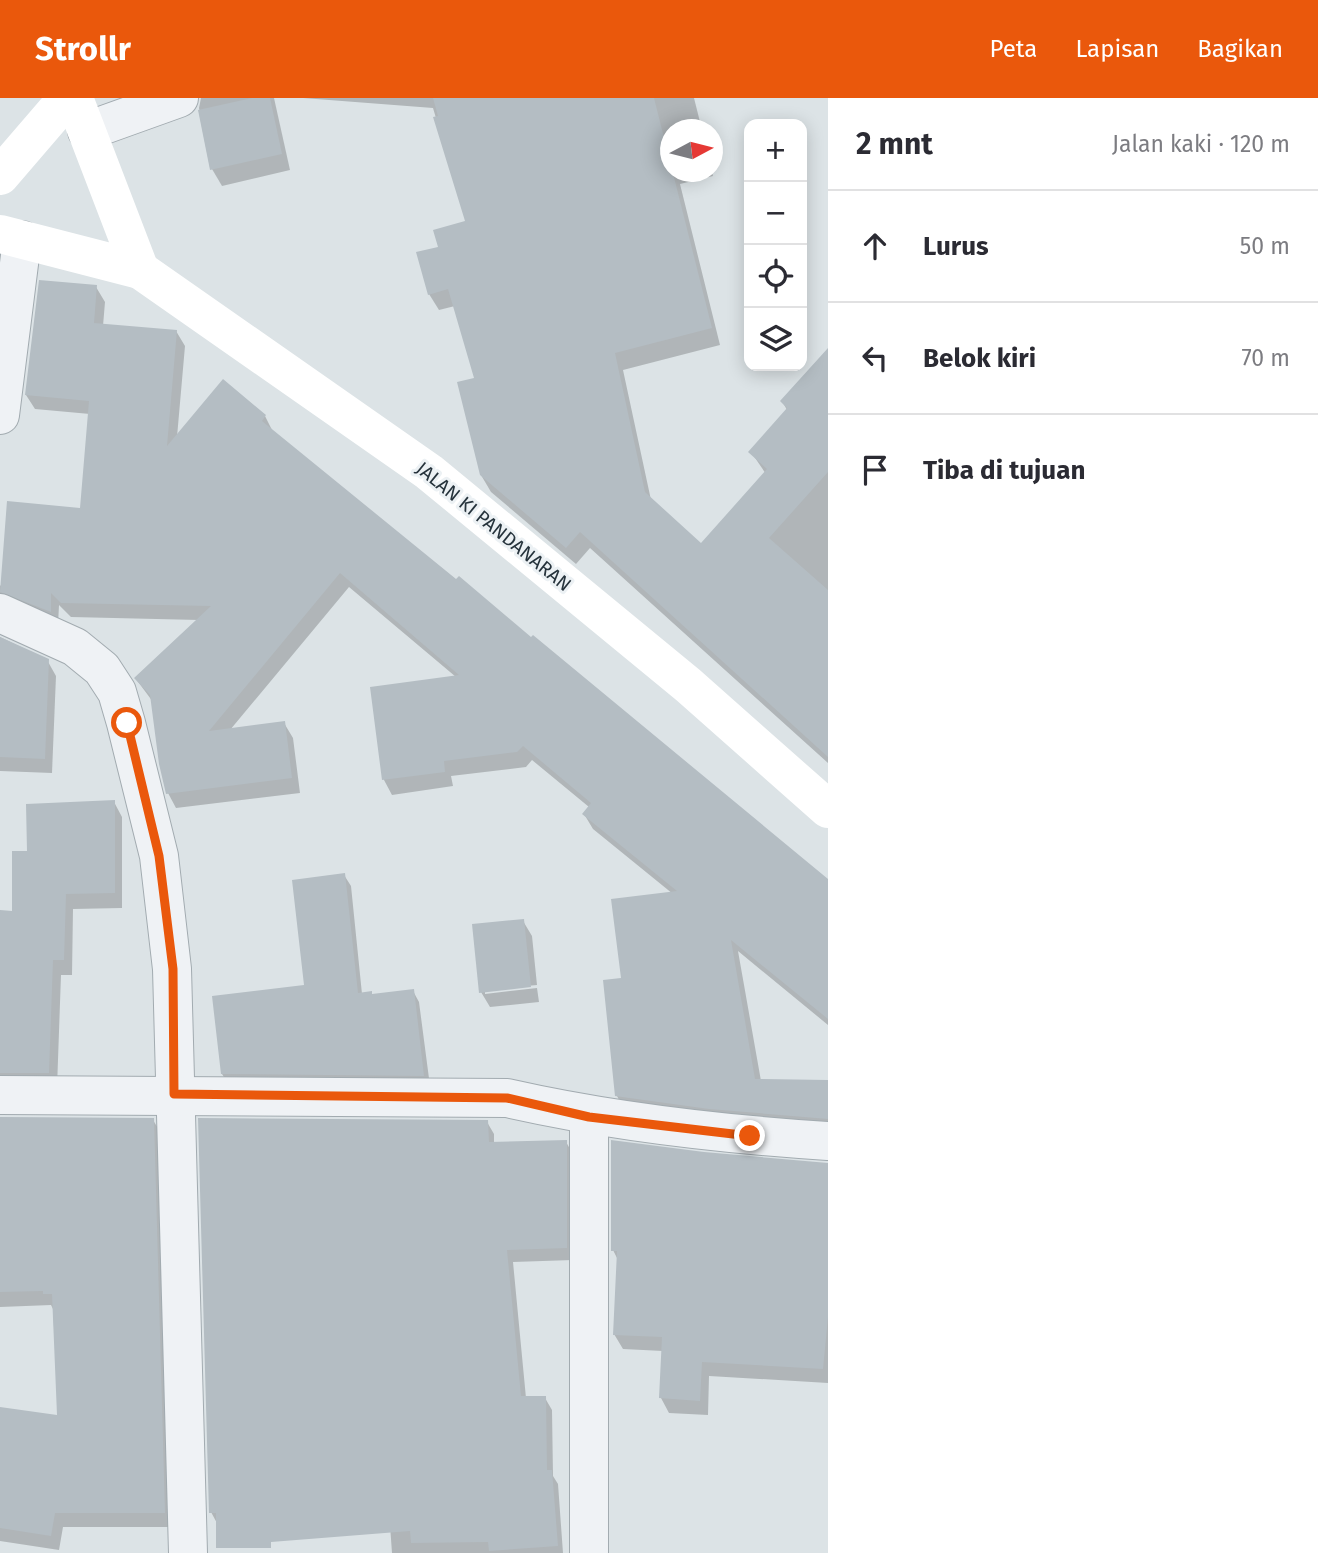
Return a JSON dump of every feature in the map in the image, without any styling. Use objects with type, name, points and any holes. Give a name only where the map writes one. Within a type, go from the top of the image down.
[{"type":"main road","points":[[0,176],[67,98]]},
{"type":"main road","points":[[81,114],[140,270]]},
{"type":"main road","points":[[11,237],[140,270]]},
{"type":"main road","name":"JALAN KI PANDANARAN","points":[[140,270],[429,472],[688,685],[828,809]]},
{"type":"street","points":[[81,114],[179,98]]},
{"type":"street","points":[[0,415],[11,237]]},
{"type":"street","points":[[0,613],[75,647],[102,669],[117,692],[159,856],[173,969],[174,1094],[188,1553]]},
{"type":"street","points":[[0,1095],[507,1098],[589,1117],[750,1136],[828,1141]]},
{"type":"street","points":[[589,1117],[589,1553]]},
{"type":"building","points":[[252,98],[270,98],[282,154],[210,170],[198,110]]},
{"type":"building","points":[[433,98],[654,98],[660,122],[660,182],[675,182],[712,328],[615,353],[645,492],[701,543],[767,469],[748,452],[787,408],[780,401],[828,348],[828,472],[769,538],[828,590],[828,757],[580,532],[566,548],[480,475],[457,382],[474,378],[448,289],[428,295],[416,252],[438,247],[433,230],[465,221],[433,117],[438,116]]},
{"type":"building","points":[[39,280],[97,285],[94,323],[177,330],[167,446],[223,379],[266,415],[262,421],[456,579],[459,576],[531,637],[533,635],[828,879],[828,1019],[731,940],[755,1079],[828,1080],[828,1119],[709,1109],[615,1096],[603,980],[621,978],[611,899],[677,891],[582,814],[591,803],[523,746],[517,752],[444,761],[445,772],[382,780],[370,687],[459,675],[340,573],[209,731],[285,721],[292,778],[166,794],[159,764],[150,695],[134,678],[211,606],[61,603],[51,593],[51,612],[0,592],[7,501],[80,508],[89,401],[25,395]]},
{"type":"building","points":[[0,637],[49,659],[45,759],[0,757]]},
{"type":"building","points":[[115,800],[115,893],[66,894],[64,960],[53,960],[49,1073],[0,1073],[0,910],[12,911],[12,851],[27,851],[26,804]]},
{"type":"building","points":[[345,873],[358,993],[414,989],[424,1076],[221,1074],[212,996],[304,985],[292,880]]},
{"type":"building","points":[[524,919],[531,987],[479,993],[472,924]]},
{"type":"building","points":[[0,1117],[154,1118],[165,1513],[55,1513],[51,1536],[0,1528],[0,1407],[57,1415],[52,1294],[43,1294],[43,1291],[0,1292]]},
{"type":"building","points":[[198,1118],[488,1120],[489,1142],[567,1140],[567,1248],[507,1250],[521,1396],[546,1396],[547,1470],[552,1470],[558,1546],[489,1551],[488,1542],[411,1543],[410,1531],[271,1542],[271,1548],[216,1548],[216,1513],[209,1513]]},
{"type":"building","points":[[611,1140],[704,1152],[828,1163],[828,1317],[823,1369],[702,1362],[700,1401],[659,1398],[662,1337],[613,1335],[617,1251],[611,1251]]},
{"type":"route","points":[[127,723],[159,856],[173,969],[174,1094],[507,1098],[589,1117],[750,1136]]}]
